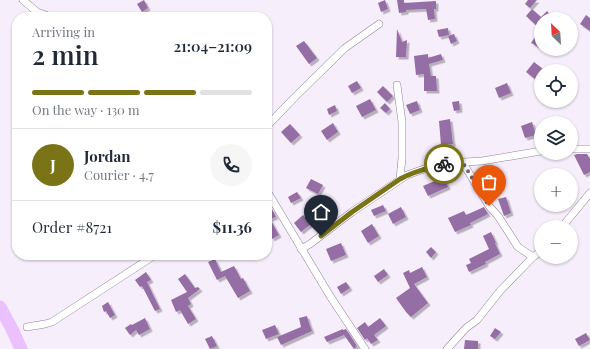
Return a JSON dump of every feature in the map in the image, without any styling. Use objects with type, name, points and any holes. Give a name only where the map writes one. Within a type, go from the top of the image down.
[{"type":"street","points":[[23,0],[37,12]]},
{"type":"street","points":[[272,121],[345,48],[379,24]]},
{"type":"street","points":[[397,85],[403,128],[400,179]]},
{"type":"street","points":[[578,149],[590,148]]},
{"type":"street","points":[[302,249],[352,212],[407,175],[448,163],[482,161],[534,151]]},
{"type":"street","points":[[447,349],[466,328],[478,320],[500,291],[533,257],[518,247],[498,216],[489,206],[463,163]]},
{"type":"street","points":[[568,220],[590,193]]},
{"type":"street","points":[[272,199],[330,296],[364,349]]},
{"type":"street","points":[[27,327],[52,322],[147,260]]},
{"type":"building","points":[[144,0],[148,8],[142,12],[137,4]]},
{"type":"building","points":[[385,0],[388,9],[381,12],[378,3]]},
{"type":"building","points":[[397,0],[404,0],[404,3],[436,1],[436,9],[434,9],[435,19],[428,20],[426,9],[406,10],[406,12],[399,13]]},
{"type":"building","points":[[528,0],[537,0],[530,8],[525,4]]},
{"type":"building","points":[[532,9],[535,12],[534,12],[534,23],[526,16]]},
{"type":"building","points":[[586,15],[590,18],[590,31],[580,24]]},
{"type":"building","points":[[448,28],[449,35],[439,37],[437,30]]},
{"type":"building","points":[[397,29],[402,42],[407,40],[406,57],[396,57]]},
{"type":"building","points":[[454,34],[457,41],[451,44],[448,36]]},
{"type":"building","points":[[304,41],[317,58],[309,64],[296,46]]},
{"type":"building","points":[[428,54],[428,58],[441,54],[443,60],[429,64],[431,76],[436,76],[437,91],[424,91],[424,74],[416,75],[414,56]]},
{"type":"building","points":[[534,62],[537,64],[534,64],[534,78],[526,72]]},
{"type":"building","points":[[357,81],[361,88],[352,93],[348,86]]},
{"type":"building","points":[[507,83],[511,93],[499,98],[495,88]]},
{"type":"building","points":[[383,86],[393,96],[387,102],[377,92]]},
{"type":"building","points":[[370,99],[376,110],[362,117],[356,106]]},
{"type":"building","points":[[417,101],[420,110],[410,114],[406,105]]},
{"type":"building","points":[[459,101],[460,110],[454,111],[452,102]]},
{"type":"building","points":[[385,103],[390,109],[386,113],[380,108]]},
{"type":"building","points":[[335,105],[337,111],[329,115],[327,109]]},
{"type":"building","points":[[450,119],[453,144],[441,145],[439,121]]},
{"type":"building","points":[[532,122],[534,136],[525,138],[521,126]]},
{"type":"building","points":[[333,123],[338,132],[327,140],[321,131]]},
{"type":"building","points":[[290,124],[300,135],[291,143],[281,132]]},
{"type":"building","points":[[578,154],[587,154],[590,159],[590,172],[584,175],[576,160],[578,160]]},
{"type":"building","points":[[482,171],[493,194],[489,196],[476,174]]},
{"type":"building","points":[[444,177],[448,187],[428,196],[423,186]]},
{"type":"building","points":[[311,179],[323,185],[318,194],[306,188]]},
{"type":"building","points":[[297,192],[301,198],[291,203],[288,197]]},
{"type":"building","points":[[506,197],[511,213],[504,216],[498,199]]},
{"type":"building","points":[[383,205],[386,211],[374,216],[371,210]]},
{"type":"building","points":[[401,207],[406,217],[393,224],[388,214]]},
{"type":"building","points":[[484,207],[488,214],[470,223],[471,225],[455,232],[448,218],[464,211],[466,215]]},
{"type":"building","points":[[272,209],[276,217],[272,218]]},
{"type":"building","points":[[303,215],[311,224],[301,232],[294,223]]},
{"type":"building","points":[[272,223],[279,235],[272,239]]},
{"type":"building","points":[[372,224],[379,236],[368,243],[361,231]]},
{"type":"building","points":[[491,232],[500,254],[485,262],[486,264],[469,272],[466,265],[471,263],[469,259],[489,249],[483,236]]},
{"type":"building","points":[[341,243],[346,255],[331,261],[326,249]]},
{"type":"building","points":[[431,247],[436,252],[431,258],[426,252]]},
{"type":"building","points":[[215,260],[221,272],[234,266],[250,291],[238,298],[225,276],[217,280],[208,262]]},
{"type":"building","points":[[422,267],[427,277],[414,284],[428,303],[411,317],[396,298],[410,288],[403,273],[409,270],[410,273]]},
{"type":"building","points":[[384,269],[388,275],[378,282],[374,276]]},
{"type":"building","points":[[146,272],[151,280],[147,282],[160,309],[155,311],[142,286],[140,287],[135,280]]},
{"type":"building","points":[[185,274],[195,288],[198,287],[200,289],[188,298],[191,304],[188,306],[196,319],[188,324],[180,310],[176,312],[171,300],[187,292],[178,279]]},
{"type":"building","points":[[346,282],[350,288],[341,294],[337,287]]},
{"type":"building","points":[[108,302],[115,315],[110,318],[106,311],[104,312],[102,306]]},
{"type":"building","points":[[307,316],[312,331],[281,345],[277,337],[301,327],[299,318]]},
{"type":"building","points":[[145,318],[150,329],[139,335],[136,330],[130,335],[125,328]]},
{"type":"building","points":[[380,318],[386,326],[374,335],[378,340],[371,344],[367,338],[365,340],[357,328],[365,322],[368,327]]},
{"type":"building","points":[[275,325],[279,334],[266,339],[262,330]]},
{"type":"building","points":[[495,328],[501,332],[495,339],[490,336]]},
{"type":"building","points":[[346,329],[357,346],[354,349],[344,335],[327,342],[324,337]]},
{"type":"building","points":[[586,333],[590,340],[579,346],[575,339]]},
{"type":"building","points":[[212,336],[217,346],[210,349],[205,339]]},
{"type":"building","points":[[465,340],[478,341],[478,349],[464,349]]},
{"type":"waterway","points":[[0,307],[21,349]]},
{"type":"way so far","points":[[444,164],[463,163],[489,206]]},
{"type":"route","points":[[321,236],[352,212],[400,179],[424,169],[444,164]]}]
